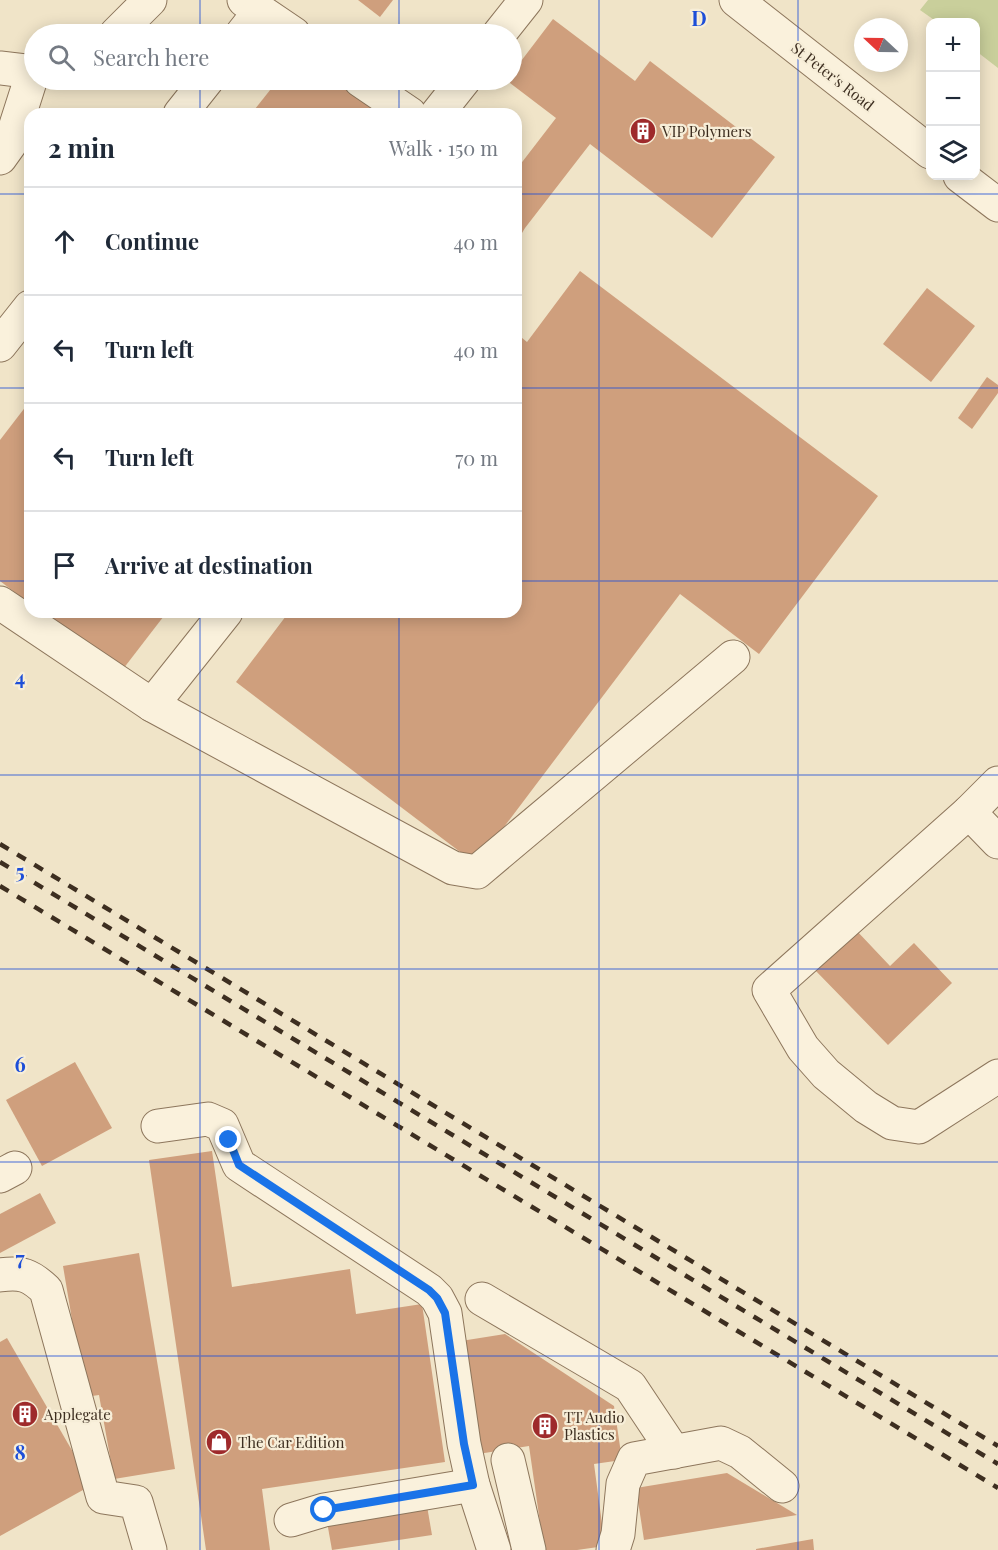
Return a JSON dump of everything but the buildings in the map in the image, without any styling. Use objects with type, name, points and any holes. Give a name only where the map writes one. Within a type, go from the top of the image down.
[{"type":"street","points":[[126,24],[150,0]]},
{"type":"street","name":"St Peter's Road","points":[[736,0],[926,149]]},
{"type":"street","points":[[249,15],[270,24]]},
{"type":"street","points":[[0,68],[24,71]]},
{"type":"street","points":[[0,158],[10,144],[28,90]]},
{"type":"street","points":[[185,108],[199,90]]},
{"type":"street","points":[[375,90],[401,108]]},
{"type":"street","points":[[442,108],[456,90]]},
{"type":"street","points":[[965,180],[998,205]]},
{"type":"street","points":[[0,345],[24,315]]},
{"type":"street","points":[[0,603],[152,705],[453,867],[477,872],[733,657]]},
{"type":"street","points":[[152,705],[221,618]]},
{"type":"street","points":[[998,783],[969,812],[769,990],[804,1048],[826,1074],[866,1107],[892,1124],[919,1126],[998,1076]]},
{"type":"street","points":[[969,812],[998,842]]},
{"type":"street","points":[[158,1126],[208,1119],[222,1125],[239,1165],[429,1290],[437,1298],[445,1313],[464,1444],[462,1488],[470,1550]]},
{"type":"street","points":[[0,1275],[16,1273],[33,1278],[46,1290],[103,1497],[136,1502],[150,1550]]},
{"type":"street","points":[[482,1299],[630,1386],[674,1452]]},
{"type":"street","points":[[613,1550],[618,1534],[623,1484],[634,1459],[721,1443],[740,1452],[782,1486]]},
{"type":"street","points":[[508,1460],[529,1550]]},
{"type":"street","points":[[291,1520],[324,1510],[462,1488]]},
{"type":"street","points":[[462,1488],[494,1550]]},
{"type":"green space","points":[[928,0],[998,0],[998,68],[980,54],[980,18],[931,18],[920,10]]},
{"type":"railway","points":[[0,844],[998,1446]]},
{"type":"railway","points":[[0,862],[998,1464]]},
{"type":"railway","points":[[0,886],[998,1488]]},
{"type":"place","name":"VIP Polymers","points":[[643,131]]},
{"type":"place","name":"Applegate","points":[[25,1414]]},
{"type":"place","name":"TT Audio Plastics","points":[[545,1426]]},
{"type":"place","name":"The Car Edition","points":[[219,1442]]},
{"type":"route","points":[[229,1140],[239,1165],[429,1290],[437,1298],[445,1313],[464,1444],[473,1485],[324,1510]]}]
